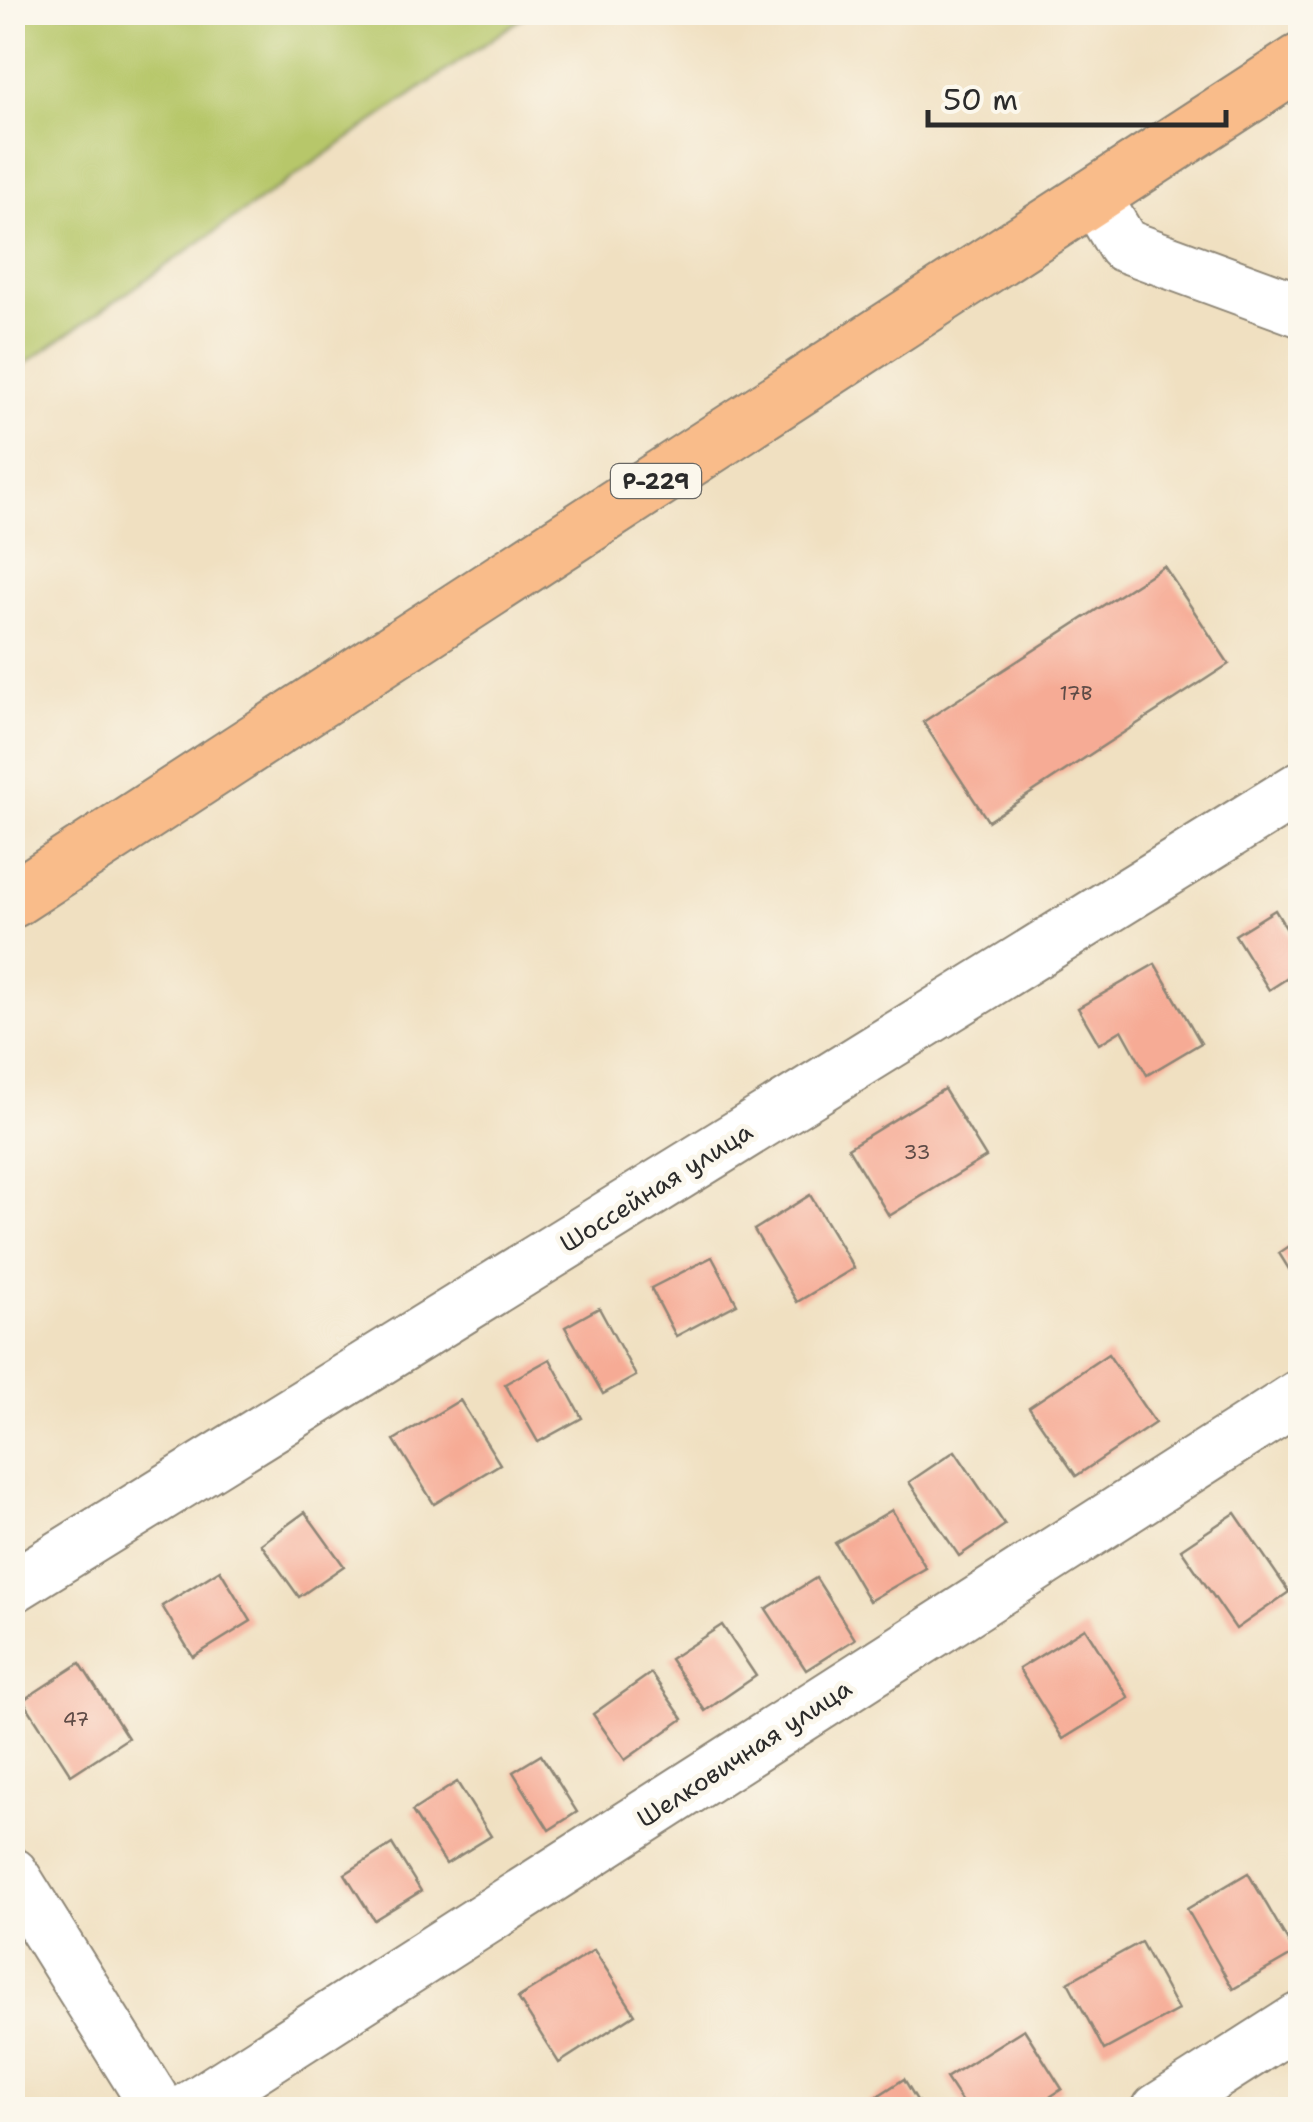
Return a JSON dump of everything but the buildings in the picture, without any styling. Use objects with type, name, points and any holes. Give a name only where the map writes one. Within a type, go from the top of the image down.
[{"type":"main road","name":"Р-229","points":[[12,900],[1300,62]]},
{"type":"street","points":[[1094,196],[1124,245],[1300,310]]},
{"type":"street","name":"Шоссейная улица","points":[[12,1587],[1300,788]]},
{"type":"street","name":"Шелковичная улица","points":[[187,2110],[1300,1396]]},
{"type":"street","points":[[12,1874],[159,2110]]},
{"type":"street","points":[[1158,2110],[1300,2019]]},
{"type":"green space","points":[[13,12],[529,12],[529,13],[13,372]]}]
